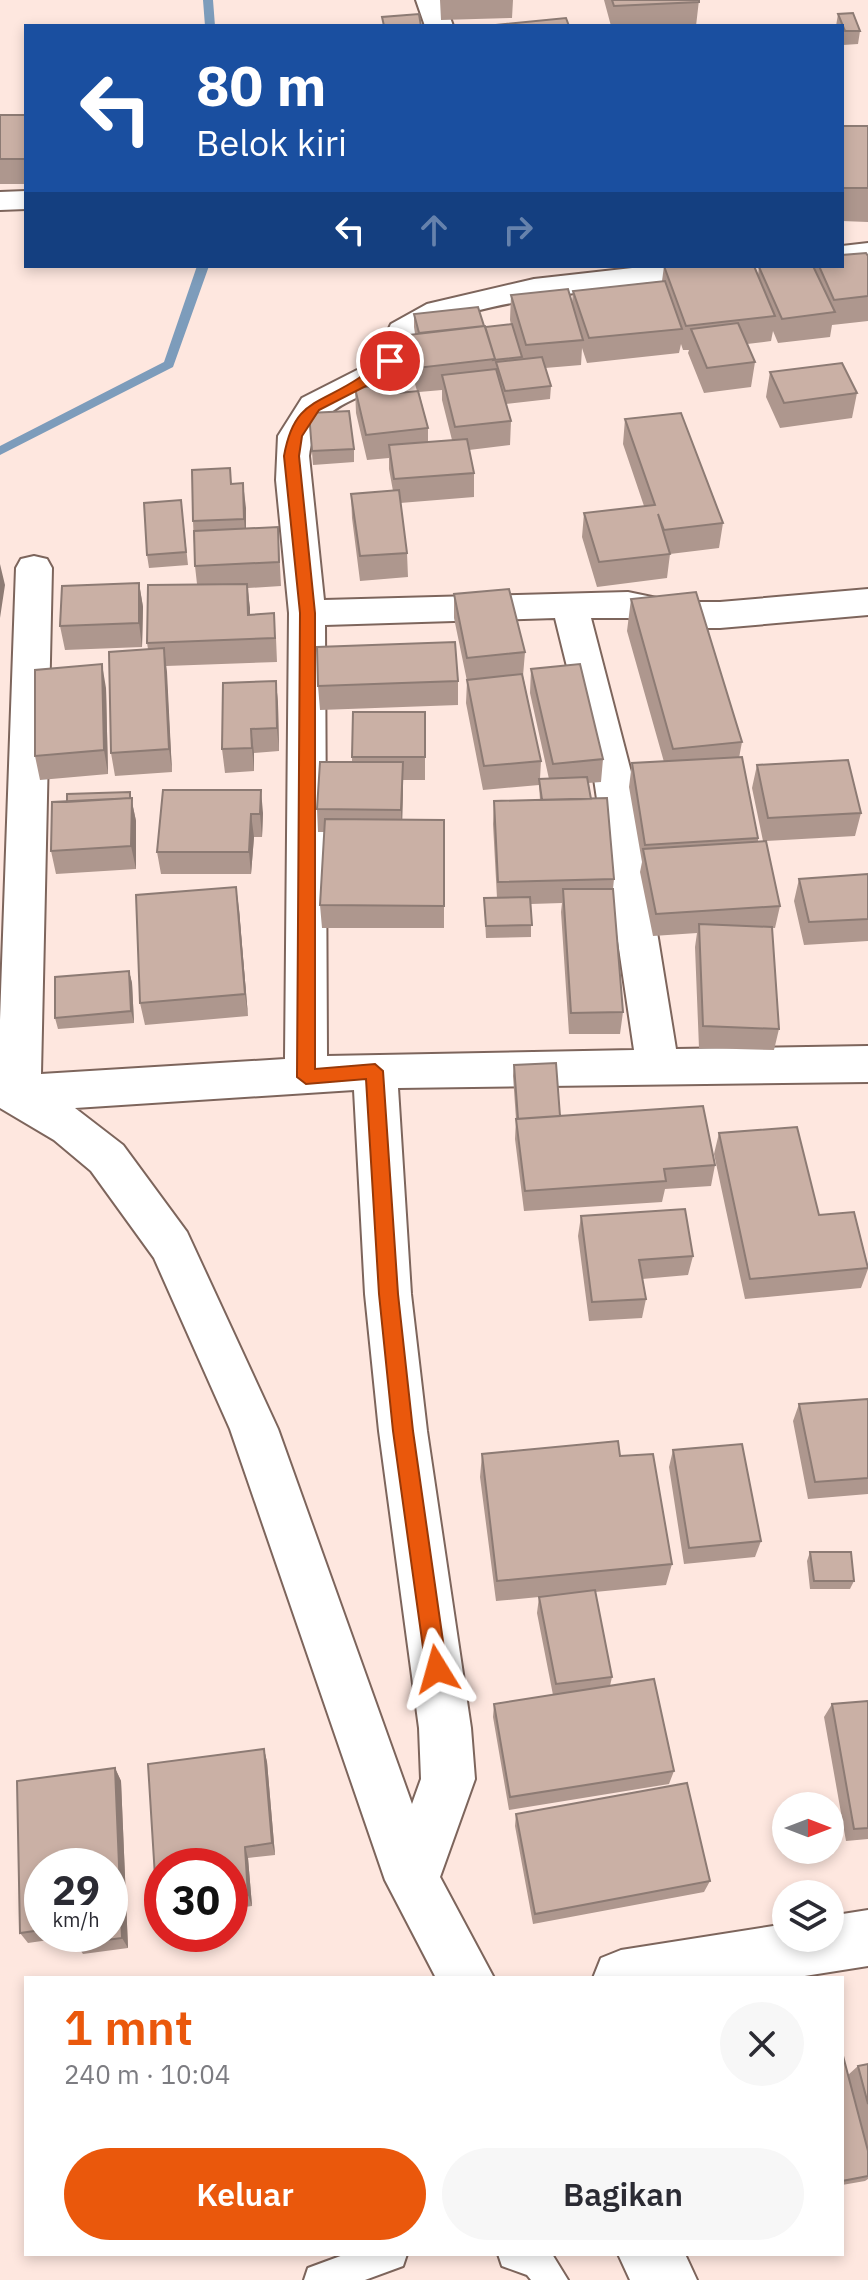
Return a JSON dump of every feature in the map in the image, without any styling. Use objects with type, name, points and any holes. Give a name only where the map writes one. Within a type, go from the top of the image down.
[{"type":"street","points":[[430,0],[438,24]]},
{"type":"street","points":[[0,201],[24,200]]},
{"type":"street","points":[[844,255],[868,252]]},
{"type":"street","points":[[306,1077],[307,613],[292,456],[295,436],[314,406],[377,373],[390,361],[403,331],[438,311],[530,278],[700,268]]},
{"type":"street","points":[[10,1094],[34,568]]},
{"type":"street","points":[[307,613],[628,605],[676,615],[720,615],[868,602]]},
{"type":"street","points":[[570,605],[612,772],[658,1069]]},
{"type":"street","points":[[10,1094],[375,1071],[868,1064]]},
{"type":"street","points":[[375,1071],[388,1294],[403,1431],[445,1728],[448,1779],[412,1880]]},
{"type":"street","points":[[10,1094],[69,1127],[107,1158],[171,1246],[254,1429],[412,1880],[465,1976]]},
{"type":"street","points":[[633,1976],[868,1938]]},
{"type":"street","points":[[649,2256],[667,2280]]},
{"type":"lane","points":[[320,2280],[386,2256]]},
{"type":"lane","points":[[520,2256],[538,2262],[552,2280]]},
{"type":"building","points":[[612,0],[699,0],[699,2],[614,6]]},
{"type":"building","points":[[853,13],[860,31],[845,31],[838,14]]},
{"type":"building","points":[[419,14],[421,24],[384,24],[382,17]]},
{"type":"building","points":[[566,18],[568,24],[506,24]]},
{"type":"building","points":[[0,115],[24,115],[24,159],[0,159]]},
{"type":"building","points":[[844,126],[868,126],[868,188],[844,188]]},
{"type":"building","points":[[866,253],[868,256],[868,296],[834,300],[820,268],[844,268],[844,255]]},
{"type":"building","points":[[665,268],[755,268],[775,316],[686,326]]},
{"type":"building","points":[[759,268],[814,268],[835,312],[782,319]]},
{"type":"building","points":[[665,281],[682,329],[589,338],[573,291]]},
{"type":"building","points":[[568,289],[583,340],[526,345],[511,295]]},
{"type":"building","points":[[478,307],[484,326],[419,333],[414,314]]},
{"type":"building","points":[[738,323],[755,362],[707,368],[691,329]]},
{"type":"building","points":[[512,324],[522,357],[494,360],[485,327]]},
{"type":"building","points":[[485,326],[495,359],[417,368],[408,335]]},
{"type":"building","points":[[542,357],[551,386],[505,391],[496,362]]},
{"type":"building","points":[[842,363],[857,393],[784,403],[770,372]]},
{"type":"building","points":[[496,369],[511,421],[455,427],[442,375]]},
{"type":"building","points":[[397,384],[399,393],[418,391],[428,428],[366,435],[355,388]]},
{"type":"building","points":[[349,411],[354,449],[312,451],[309,413]]},
{"type":"building","points":[[681,413],[723,523],[664,530],[658,514],[670,554],[599,562],[584,513],[655,505],[625,419]]},
{"type":"building","points":[[467,439],[474,473],[394,479],[389,445]]},
{"type":"building","points":[[230,468],[231,484],[243,483],[244,519],[193,521],[192,470]]},
{"type":"building","points":[[399,490],[407,553],[360,556],[351,494]]},
{"type":"building","points":[[181,500],[186,552],[147,555],[144,503]]},
{"type":"building","points":[[278,527],[279,562],[195,566],[194,531]]},
{"type":"building","points":[[139,583],[139,623],[60,626],[62,586]]},
{"type":"building","points":[[247,584],[248,615],[274,613],[275,638],[147,643],[148,585]]},
{"type":"building","points":[[509,589],[525,652],[467,658],[454,594]]},
{"type":"building","points":[[696,592],[742,742],[673,749],[631,599]]},
{"type":"building","points":[[455,642],[458,681],[318,686],[317,647]]},
{"type":"building","points":[[164,648],[169,749],[111,753],[109,652]]},
{"type":"building","points":[[102,664],[104,750],[35,756],[35,670]]},
{"type":"building","points":[[580,664],[603,759],[553,764],[531,669]]},
{"type":"building","points":[[522,674],[541,761],[484,766],[467,680]]},
{"type":"building","points":[[276,681],[277,728],[251,729],[252,748],[222,749],[223,683]]},
{"type":"building","points":[[353,712],[425,712],[425,757],[352,757]]},
{"type":"building","points":[[742,757],[758,838],[645,845],[632,763]]},
{"type":"building","points":[[848,760],[861,813],[768,818],[757,765]]},
{"type":"building","points":[[320,762],[403,762],[401,810],[317,809]]},
{"type":"building","points":[[587,777],[591,799],[542,800],[539,779]]},
{"type":"building","points":[[163,790],[261,790],[260,814],[251,814],[249,852],[157,852]]},
{"type":"building","points":[[130,792],[130,798],[67,802],[67,794]]},
{"type":"building","points":[[132,798],[131,846],[51,851],[52,802]]},
{"type":"building","points":[[607,798],[614,879],[498,882],[494,801]]},
{"type":"building","points":[[325,819],[444,820],[444,906],[320,905]]},
{"type":"building","points":[[766,841],[780,906],[656,914],[643,849]]},
{"type":"building","points":[[868,874],[868,919],[809,922],[799,879]]},
{"type":"building","points":[[236,887],[245,994],[140,1003],[136,895]]},
{"type":"building","points":[[563,889],[613,889],[623,1012],[571,1013]]},
{"type":"building","points":[[530,897],[532,925],[486,926],[484,898]]},
{"type":"building","points":[[699,924],[772,927],[779,1029],[703,1026]]},
{"type":"building","points":[[129,971],[131,1011],[55,1018],[55,977]]},
{"type":"building","points":[[556,1063],[560,1116],[518,1119],[514,1065]]},
{"type":"building","points":[[703,1106],[715,1165],[664,1169],[666,1181],[525,1191],[516,1119]]},
{"type":"building","points":[[797,1127],[819,1215],[854,1212],[868,1268],[750,1279],[719,1133]]},
{"type":"building","points":[[685,1209],[693,1256],[639,1260],[646,1299],[592,1302],[581,1216]]},
{"type":"building","points":[[868,1399],[868,1478],[815,1482],[799,1404]]},
{"type":"building","points":[[618,1441],[620,1456],[653,1454],[672,1564],[497,1581],[482,1454]]},
{"type":"building","points":[[742,1444],[761,1541],[689,1548],[673,1450]]},
{"type":"building","points":[[810,1552],[851,1552],[854,1581],[814,1581]]},
{"type":"building","points":[[595,1590],[612,1677],[556,1684],[539,1597]]},
{"type":"building","points":[[654,1679],[674,1771],[510,1797],[494,1704]]},
{"type":"building","points":[[868,1701],[868,1828],[854,1829],[832,1704]]},
{"type":"building","points":[[264,1749],[272,1843],[245,1848],[153,1848],[148,1764]]},
{"type":"building","points":[[115,1768],[118,1848],[24,1848],[24,1932],[20,1933],[17,1781]]},
{"type":"building","points":[[687,1783],[710,1881],[535,1914],[516,1814]]},
{"type":"building","points":[[844,2060],[868,2151],[868,2176],[844,2181]]},
{"type":"building","points":[[868,2064],[868,2104],[858,2066]]},
{"type":"waterway","points":[[208,0],[210,24]]},
{"type":"waterway","points":[[0,451],[169,364],[202,268]]},
{"type":"route","points":[[390,361],[363,382],[337,392],[314,406],[295,436],[292,456],[307,613],[306,1077],[375,1071],[388,1294],[403,1431],[437,1669]]}]
